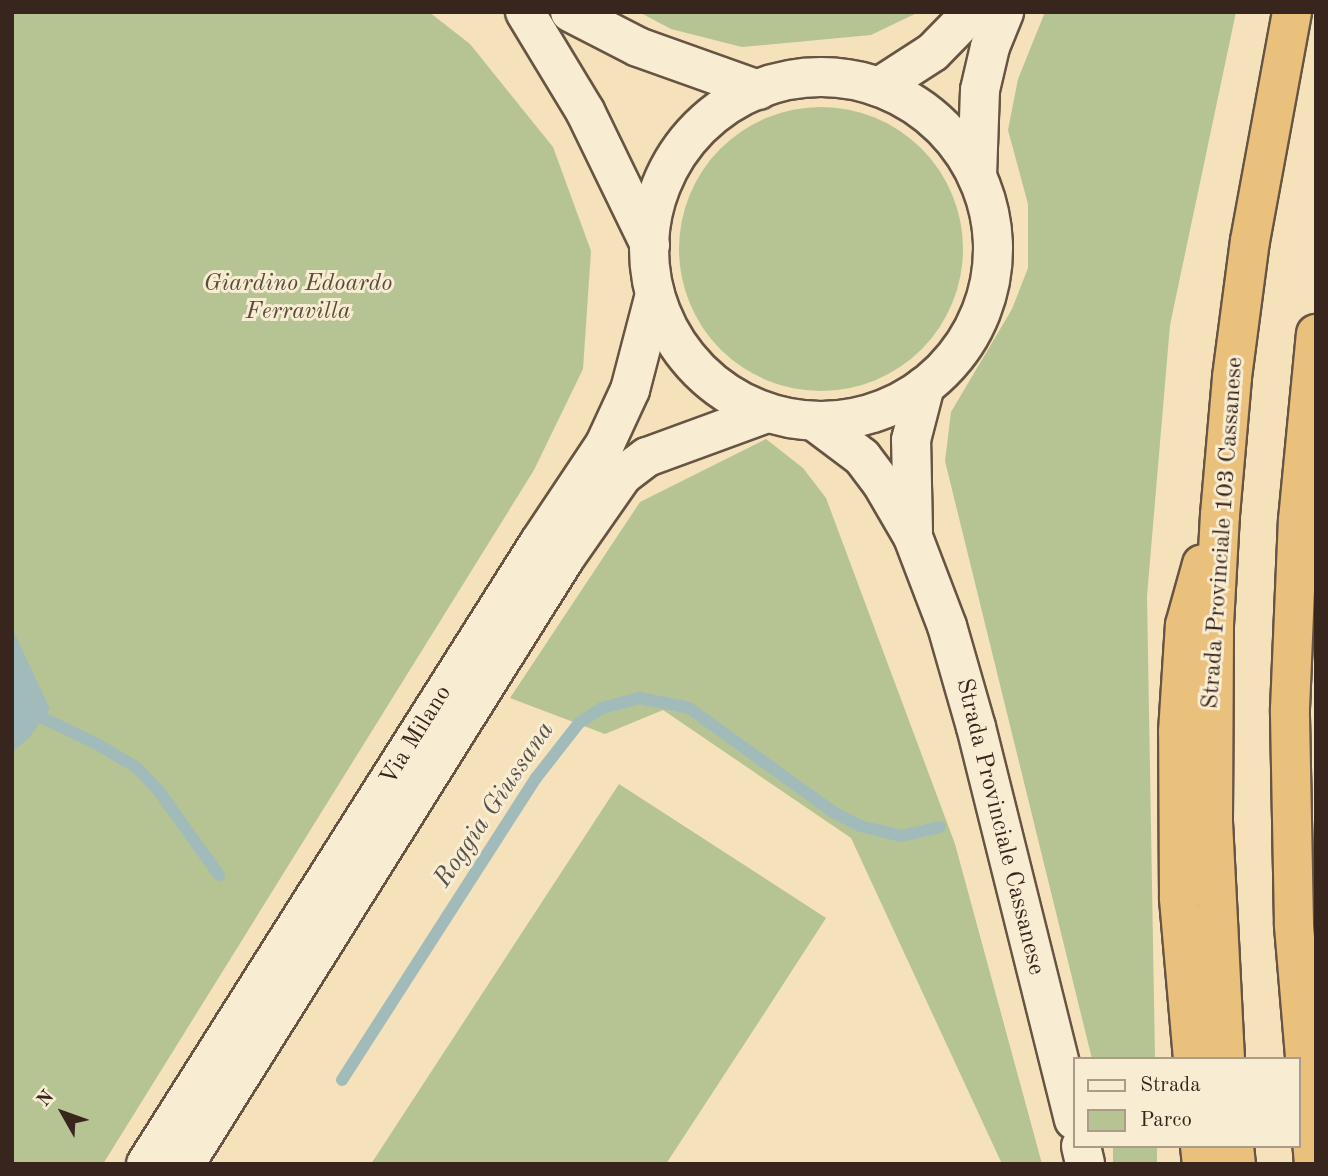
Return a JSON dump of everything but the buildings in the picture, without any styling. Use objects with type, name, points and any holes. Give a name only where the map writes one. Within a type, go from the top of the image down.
[{"type":"highway","name":"Strada Provinciale 103 Cassanese","points":[[1226,1057],[1215,901],[1212,736],[1223,487],[1250,241],[1292,12]]},
{"type":"highway","points":[[1314,1164],[1294,924],[1290,789],[1292,638],[1302,466],[1316,334]]},
{"type":"highway","points":[[1193,1057],[1179,898],[1181,676],[1185,625],[1223,487]]},
{"type":"highway","points":[[1292,638],[1316,834]]},
{"type":"street","points":[[524,12],[585,111],[650,245]]},
{"type":"street","points":[[570,12],[638,47],[759,90]]},
{"type":"street","points":[[879,87],[933,52],[972,12]]},
{"type":"street","points":[[977,176],[981,90],[990,47],[1004,12]]},
{"type":"street","name":"Strada Provinciale Cassanese","points":[[819,78],[855,81],[879,87],[911,102],[942,127],[963,152],[986,199],[993,236],[988,290],[968,339],[951,362],[925,386],[894,405],[869,415],[814,421],[767,413],[729,394],[695,366],[674,338],[655,294],[650,245],[658,199],[668,171],[683,148],[716,114],[759,90],[791,80],[819,78]]},
{"type":"street","name":"Via Milano","points":[[146,1164],[531,555],[605,444],[630,390],[655,294]]},
{"type":"street","name":"Strada Provinciale Cassanese","points":[[913,537],[909,460],[915,418],[925,386]]},
{"type":"street","name":"Via Milano","points":[[185,1164],[565,558],[623,475],[647,457],[767,413]]},
{"type":"street","name":"Strada Provinciale Cassanese","points":[[814,421],[862,457],[913,537],[947,626],[976,727],[1072,1113]]},
{"type":"green space","name":"Giardino Edoardo Ferravilla","points":[[12,12],[429,12],[470,44],[553,147],[591,251],[583,369],[534,470],[103,1164],[12,1164]]},
{"type":"green space","points":[[639,12],[919,12],[871,35],[742,47],[671,29]]},
{"type":"green space","points":[[1045,12],[1236,12],[1170,325],[1147,596],[1155,1057],[1092,1057],[945,461],[951,412],[1012,309],[1028,268],[1028,204],[1008,130],[1018,79]]},
{"type":"green space","points":[[821,107],[862,113],[888,124],[911,139],[931,159],[946,182],[957,208],[963,249],[957,290],[946,316],[931,339],[911,359],[888,374],[862,385],[821,391],[780,385],[754,374],[731,359],[711,339],[696,316],[685,290],[679,249],[685,208],[696,182],[711,159],[731,139],[754,124],[780,113]]},
{"type":"green space","points":[[766,439],[803,468],[826,498],[955,844],[1042,1164],[1002,1164],[851,838],[663,710],[605,734],[510,698],[640,502]]},
{"type":"green space","points":[[619,784],[826,918],[760,1020],[666,1164],[371,1164]]},
{"type":"green space","points":[[1113,1148],[1157,1148],[1157,1164],[1113,1164]]},
{"type":"water","points":[[12,628],[50,709],[29,738],[12,752]]},
{"type":"waterway","name":"Roggia Giussana","points":[[342,1080],[536,778],[579,723],[602,708],[640,698],[689,708],[833,812],[860,826],[901,836],[940,827]]},
{"type":"waterway","name":"Roggia Giussana","points":[[12,703],[97,744],[136,767],[158,790],[219,875]]}]
